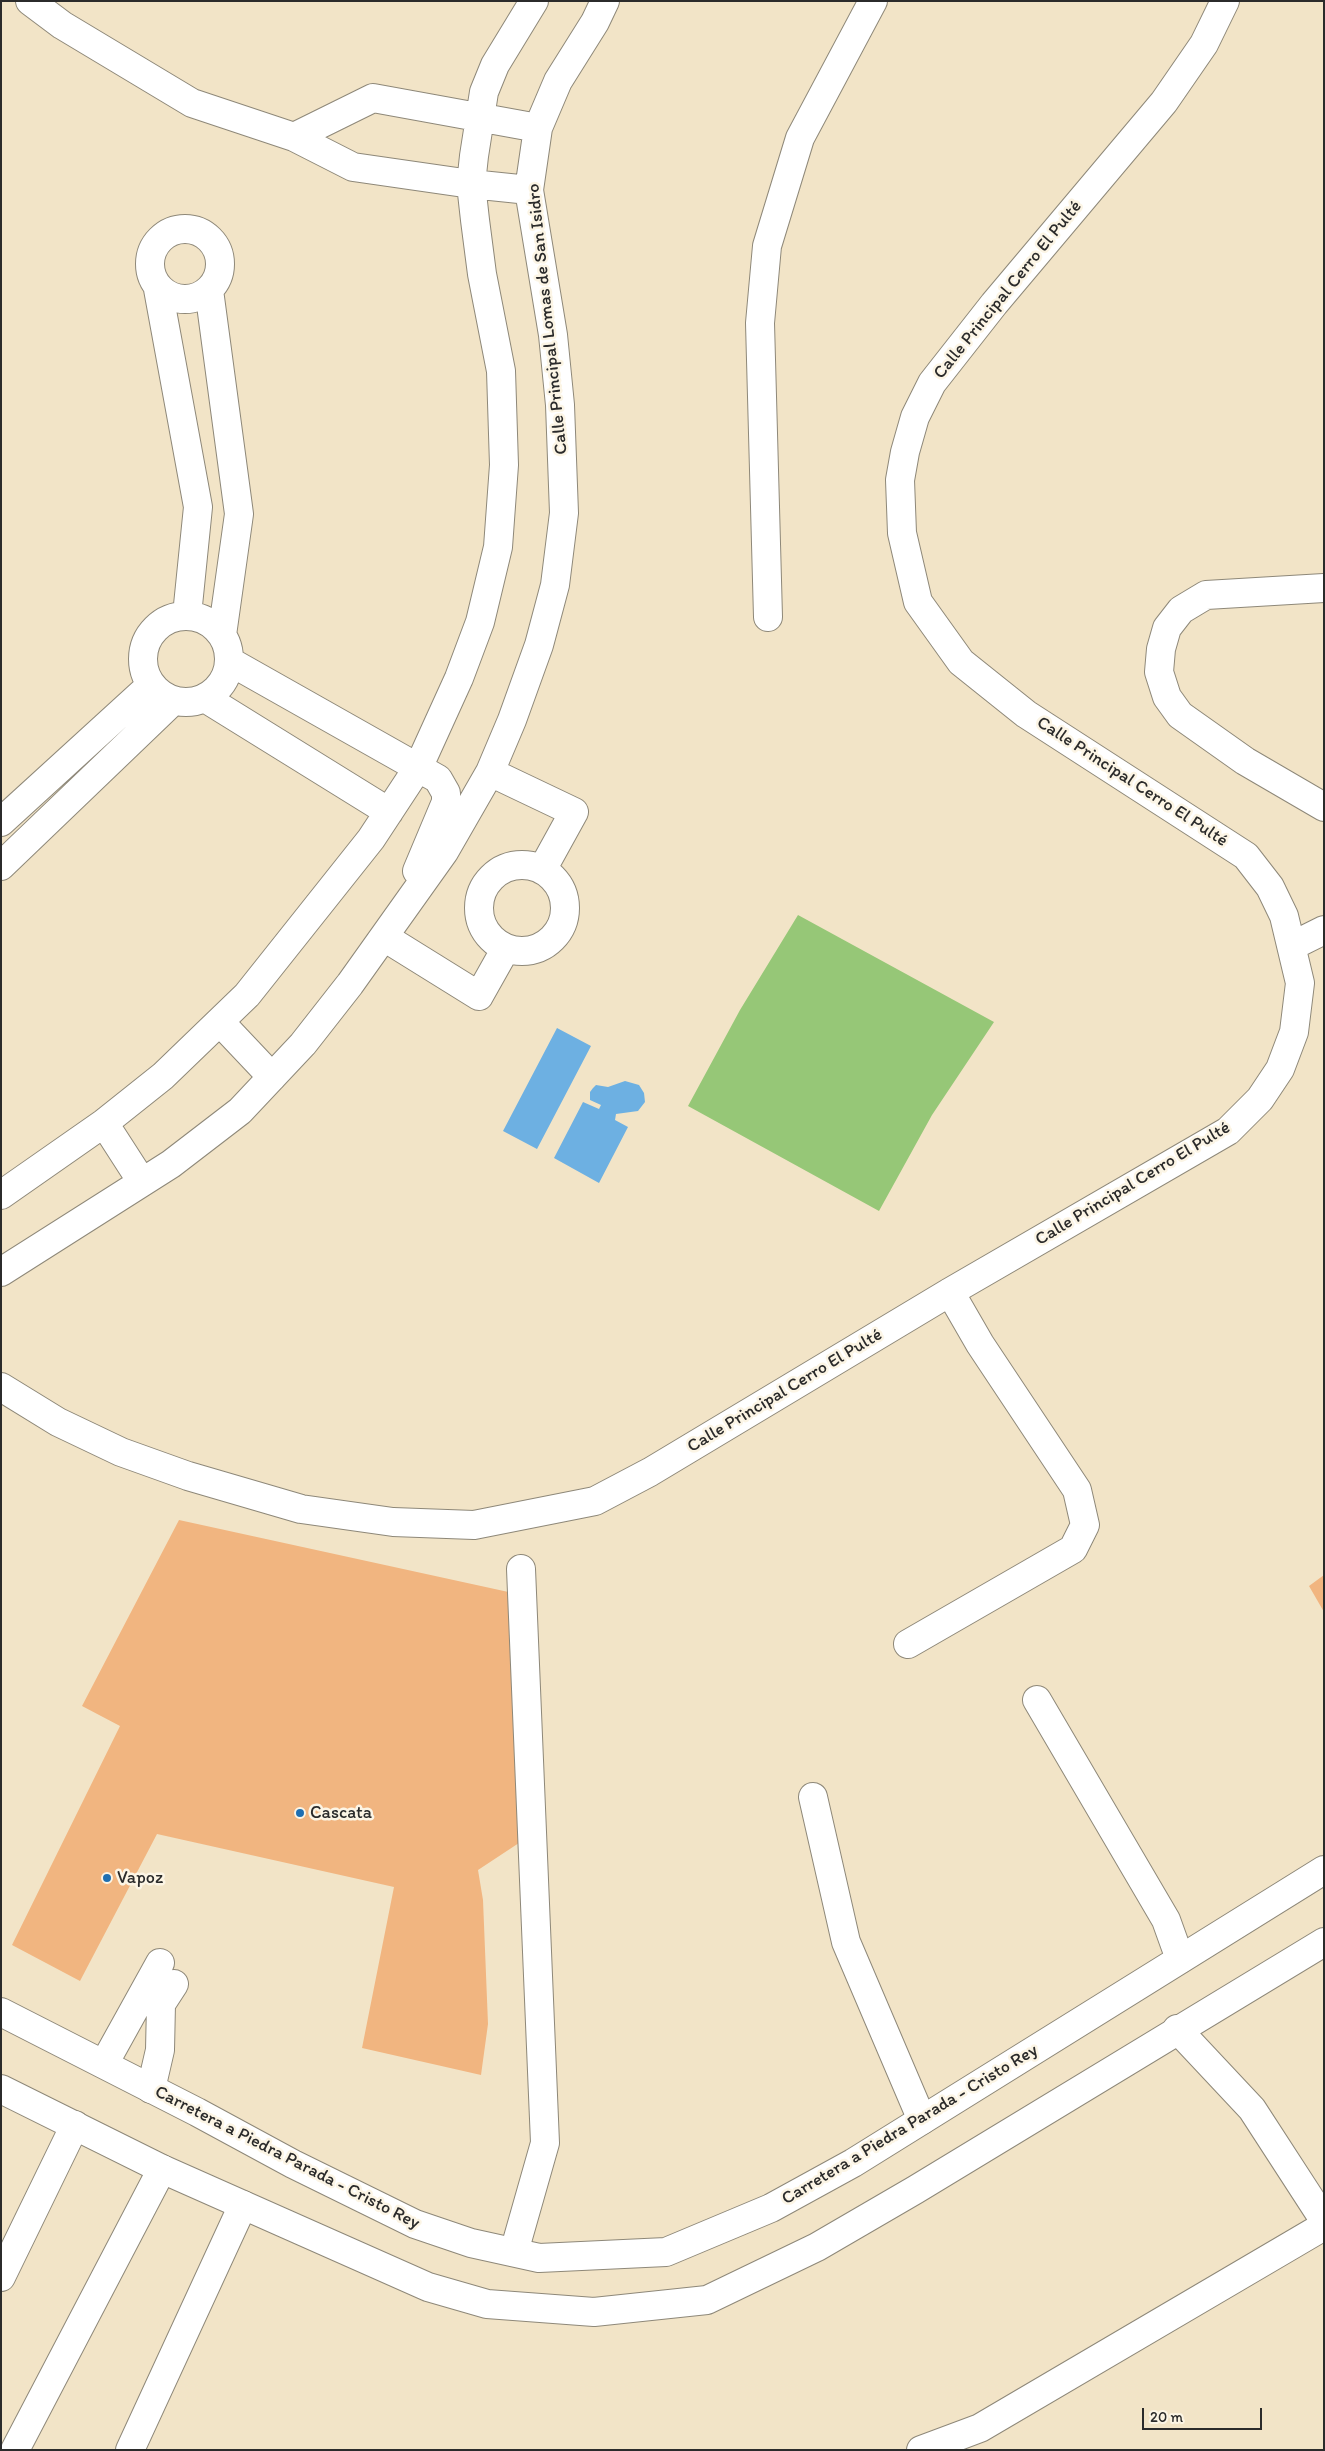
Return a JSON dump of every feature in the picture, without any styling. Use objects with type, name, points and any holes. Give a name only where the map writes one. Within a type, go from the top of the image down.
[{"type":"street","points":[[30,1],[62,25],[192,103],[294,138],[353,167],[471,184],[530,190]]},
{"type":"street","points":[[1,1195],[104,1123],[185,1056],[247,995],[371,839],[419,766],[459,678],[476,631],[498,547],[504,465],[501,371],[482,274],[471,184],[478,118],[484,92],[495,65],[534,1]]},
{"type":"street","name":"Calle Principal Lomas de San Isidro","points":[[1,1272],[171,1164],[240,1111],[303,1044],[384,937],[444,852],[490,772],[512,720],[539,645],[555,585],[564,513],[560,405],[553,335],[530,190],[538,128],[558,81],[595,22],[605,1]]},
{"type":"street","points":[[768,617],[760,323],[767,246],[800,138],[872,1]]},
{"type":"street","name":"Calle Principal Cerro El Pulté","points":[[1,1387],[58,1422],[120,1452],[301,1509],[393,1522],[474,1525],[594,1500],[650,1472],[950,1292],[1228,1131],[1260,1099],[1280,1069],[1294,1032],[1300,983],[1284,916],[1270,887],[1246,856],[1026,714],[962,662],[918,602],[902,533],[900,480],[905,452],[915,417],[932,383],[994,304],[1164,102],[1204,44],[1225,1]]},
{"type":"street","points":[[294,138],[373,98],[538,128]]},
{"type":"street","points":[[158,288],[174,299],[192,299],[209,290],[219,275],[220,256],[211,240],[195,230],[177,230],[160,238],[150,254],[150,272],[158,288],[198,507],[187,615]]},
{"type":"street","points":[[209,290],[239,514],[222,634]]},
{"type":"street","points":[[1324,588],[1206,595],[1181,610],[1167,628],[1161,649],[1159,672],[1167,697],[1180,716],[1244,761],[1324,807]]},
{"type":"street","points":[[187,615],[201,617],[213,624],[222,634],[228,647],[229,661],[227,672],[222,682],[205,698],[183,703],[173,701],[151,685],[144,673],[142,659],[144,645],[150,633],[161,623],[173,617],[187,615]]},
{"type":"street","points":[[229,661],[419,766],[438,779],[443,785],[446,802],[420,862],[414,880],[411,900]]},
{"type":"street","points":[[1,822],[151,685]]},
{"type":"street","points":[[205,698],[389,812]]},
{"type":"street","points":[[1,866],[173,701]]},
{"type":"street","points":[[490,772],[574,812],[542,870]]},
{"type":"street","points":[[528,865],[542,870],[552,878],[560,889],[564,903],[563,918],[558,932],[548,943],[534,950],[519,951],[506,948],[493,941],[483,929],[479,902],[483,889],[491,878],[502,870],[528,865]]},
{"type":"street","points":[[1292,946],[1324,930]]},
{"type":"street","points":[[384,937],[479,996],[506,948]]},
{"type":"street","points":[[220,1022],[272,1077]]},
{"type":"street","points":[[104,1123],[142,1182]]},
{"type":"street","points":[[908,1644],[1073,1549],[1085,1525],[1077,1490],[980,1344],[950,1292]]},
{"type":"street","points":[[514,2252],[545,2143],[521,1569]]},
{"type":"street","points":[[1037,1700],[1166,1920],[1180,1959]]},
{"type":"street","points":[[813,1796],[846,1942],[922,2120]]},
{"type":"street","name":"Carretera a Piedra Parada - Cristo Rey","points":[[1,2012],[294,2164],[416,2224],[471,2243],[539,2258],[666,2252],[771,2208],[853,2163],[1324,1870]]},
{"type":"street","points":[[1,2089],[162,2169],[428,2287],[487,2304],[594,2312],[707,2300],[817,2247],[915,2190],[1177,2029],[1324,1942]]},
{"type":"street","points":[[104,2064],[167,1973],[161,2004],[160,2050],[151,2089]]},
{"type":"street","points":[[1177,2029],[1252,2109],[1324,2220]]},
{"type":"street","points":[[1,2277],[11,2234],[75,2125]]},
{"type":"street","points":[[15,2450],[162,2169]]},
{"type":"street","points":[[130,2450],[243,2205]]},
{"type":"street","points":[[921,2450],[980,2428],[1324,2226]]},
{"type":"green space","points":[[798,915],[994,1022],[932,1115],[879,1211],[688,1106],[740,1010]]},
{"type":"water","points":[[557,1028],[591,1046],[537,1149],[503,1131]]},
{"type":"water","points":[[625,1081],[639,1085],[644,1093],[645,1102],[638,1111],[616,1114],[615,1120],[628,1127],[599,1183],[554,1158],[583,1102],[599,1109],[601,1105],[590,1100],[590,1092],[593,1088],[596,1085],[608,1087]]},
{"type":"building","name":"Cascata","points":[[179,1520],[513,1593],[525,1839],[478,1870],[483,1900],[488,2024],[481,2075],[362,2048],[394,1887],[157,1834],[80,1981],[12,1945],[120,1726],[82,1706]]},
{"type":"building","points":[[1324,1575],[1324,1612],[1309,1586]]},
{"type":"place","name":"Cascata","points":[[300,1813]]},
{"type":"place","name":"Vapoz","points":[[107,1878]]}]
